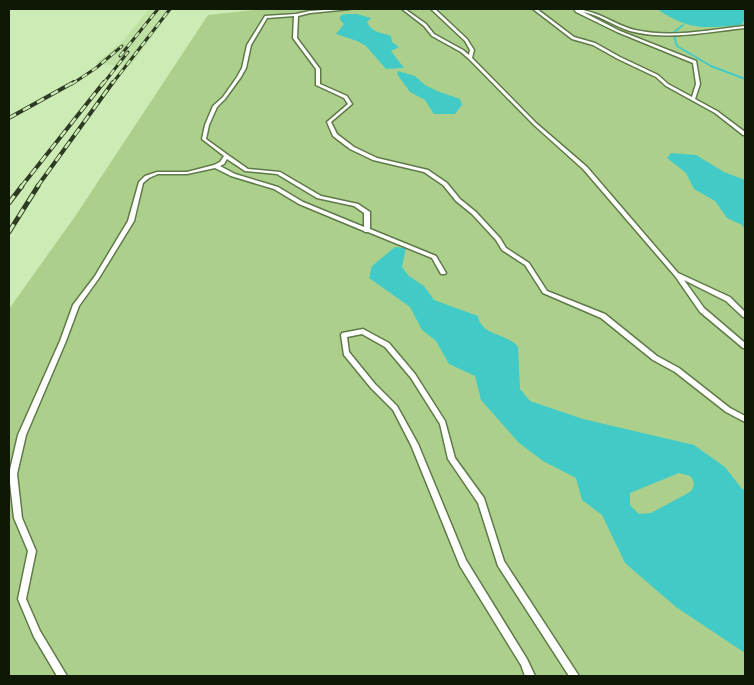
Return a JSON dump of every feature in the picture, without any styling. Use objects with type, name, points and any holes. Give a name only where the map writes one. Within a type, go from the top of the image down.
[{"type":"lane","points":[[348,9],[266,17],[249,45],[244,68],[239,78],[224,98],[214,106],[204,139],[247,170],[278,173],[319,197],[356,205],[367,212],[367,231]]},
{"type":"lane","points":[[403,9],[425,25],[433,35],[462,50],[535,124],[584,168],[676,274],[702,310],[745,346]]},
{"type":"lane","points":[[432,9],[466,40],[472,50],[470,58]]},
{"type":"lane","points":[[534,9],[573,38],[594,44],[657,76],[667,85],[716,112],[745,134]]},
{"type":"lane","points":[[576,10],[603,26],[674,52],[695,62],[698,84],[693,99]]},
{"type":"lane","points":[[576,10],[589,10],[630,30],[667,36],[745,27]]},
{"type":"lane","points":[[297,15],[295,38],[318,69],[318,85],[346,97],[350,104],[329,122],[334,135],[352,148],[375,159],[426,171],[445,184],[458,200],[474,213],[498,239],[504,249],[527,264],[544,292],[603,316],[655,358],[677,370],[728,410],[745,419]]},
{"type":"lane","points":[[62,676],[37,634],[22,599],[32,551],[18,518],[13,474],[22,435],[63,341],[76,305],[97,277],[131,221],[141,183],[147,177],[157,174],[187,173],[216,166],[222,163],[226,156]]},
{"type":"lane","points":[[216,166],[233,175],[276,188],[301,203],[434,257],[442,273]]},
{"type":"lane","points":[[676,274],[728,299],[745,315]]},
{"type":"lane","points":[[530,676],[524,662],[463,564],[414,444],[395,408],[373,386],[346,353],[344,335],[363,331],[388,345],[413,376],[443,423],[452,458],[481,501],[501,564],[574,676]]},
{"type":"shaded area","points":[[149,9],[173,9],[130,66],[95,64],[124,40]]},
{"type":"shaded area","points":[[263,9],[745,9],[745,676],[9,676],[9,309],[76,215],[208,15]]},
{"type":"water","points":[[657,9],[745,9],[745,19],[741,25],[706,27],[688,25]]},
{"type":"water","points":[[357,14],[371,18],[367,22],[371,28],[391,36],[392,42],[399,47],[391,51],[404,68],[386,69],[366,46],[336,34],[344,24],[340,20],[340,16]]},
{"type":"water","points":[[398,71],[415,76],[425,85],[460,99],[462,105],[455,114],[434,114],[425,100],[410,92],[397,74]]},
{"type":"water","points":[[671,153],[696,155],[724,172],[745,180],[745,230],[742,225],[727,218],[715,201],[694,189],[686,173],[667,158]]},
{"type":"water","points":[[395,247],[406,248],[402,267],[409,276],[424,286],[434,300],[478,316],[480,322],[489,331],[508,339],[518,347],[520,389],[530,401],[583,419],[694,445],[725,467],[742,489],[745,490],[745,653],[676,607],[625,563],[602,515],[582,500],[576,478],[543,461],[519,443],[481,400],[475,376],[449,364],[436,341],[422,330],[410,307],[369,278],[372,266]],"holes":[[[679,473],[690,476],[694,484],[690,492],[651,513],[639,514],[630,505],[630,493]]]},
{"type":"waterway","points":[[683,25],[673,33],[677,46],[711,66],[745,79]]},
{"type":"railway","points":[[120,56],[158,9]]},
{"type":"railway","points":[[112,84],[170,9]]},
{"type":"railway","points":[[72,84],[96,68],[122,46]]},
{"type":"railway","points":[[103,84],[128,52]]},
{"type":"railway","points":[[9,118],[74,82]]},
{"type":"railway","points":[[21,187],[104,82]]},
{"type":"railway","points":[[37,187],[113,82]]},
{"type":"railway","points":[[9,203],[22,186]]},
{"type":"railway","points":[[9,232],[38,186]]}]
